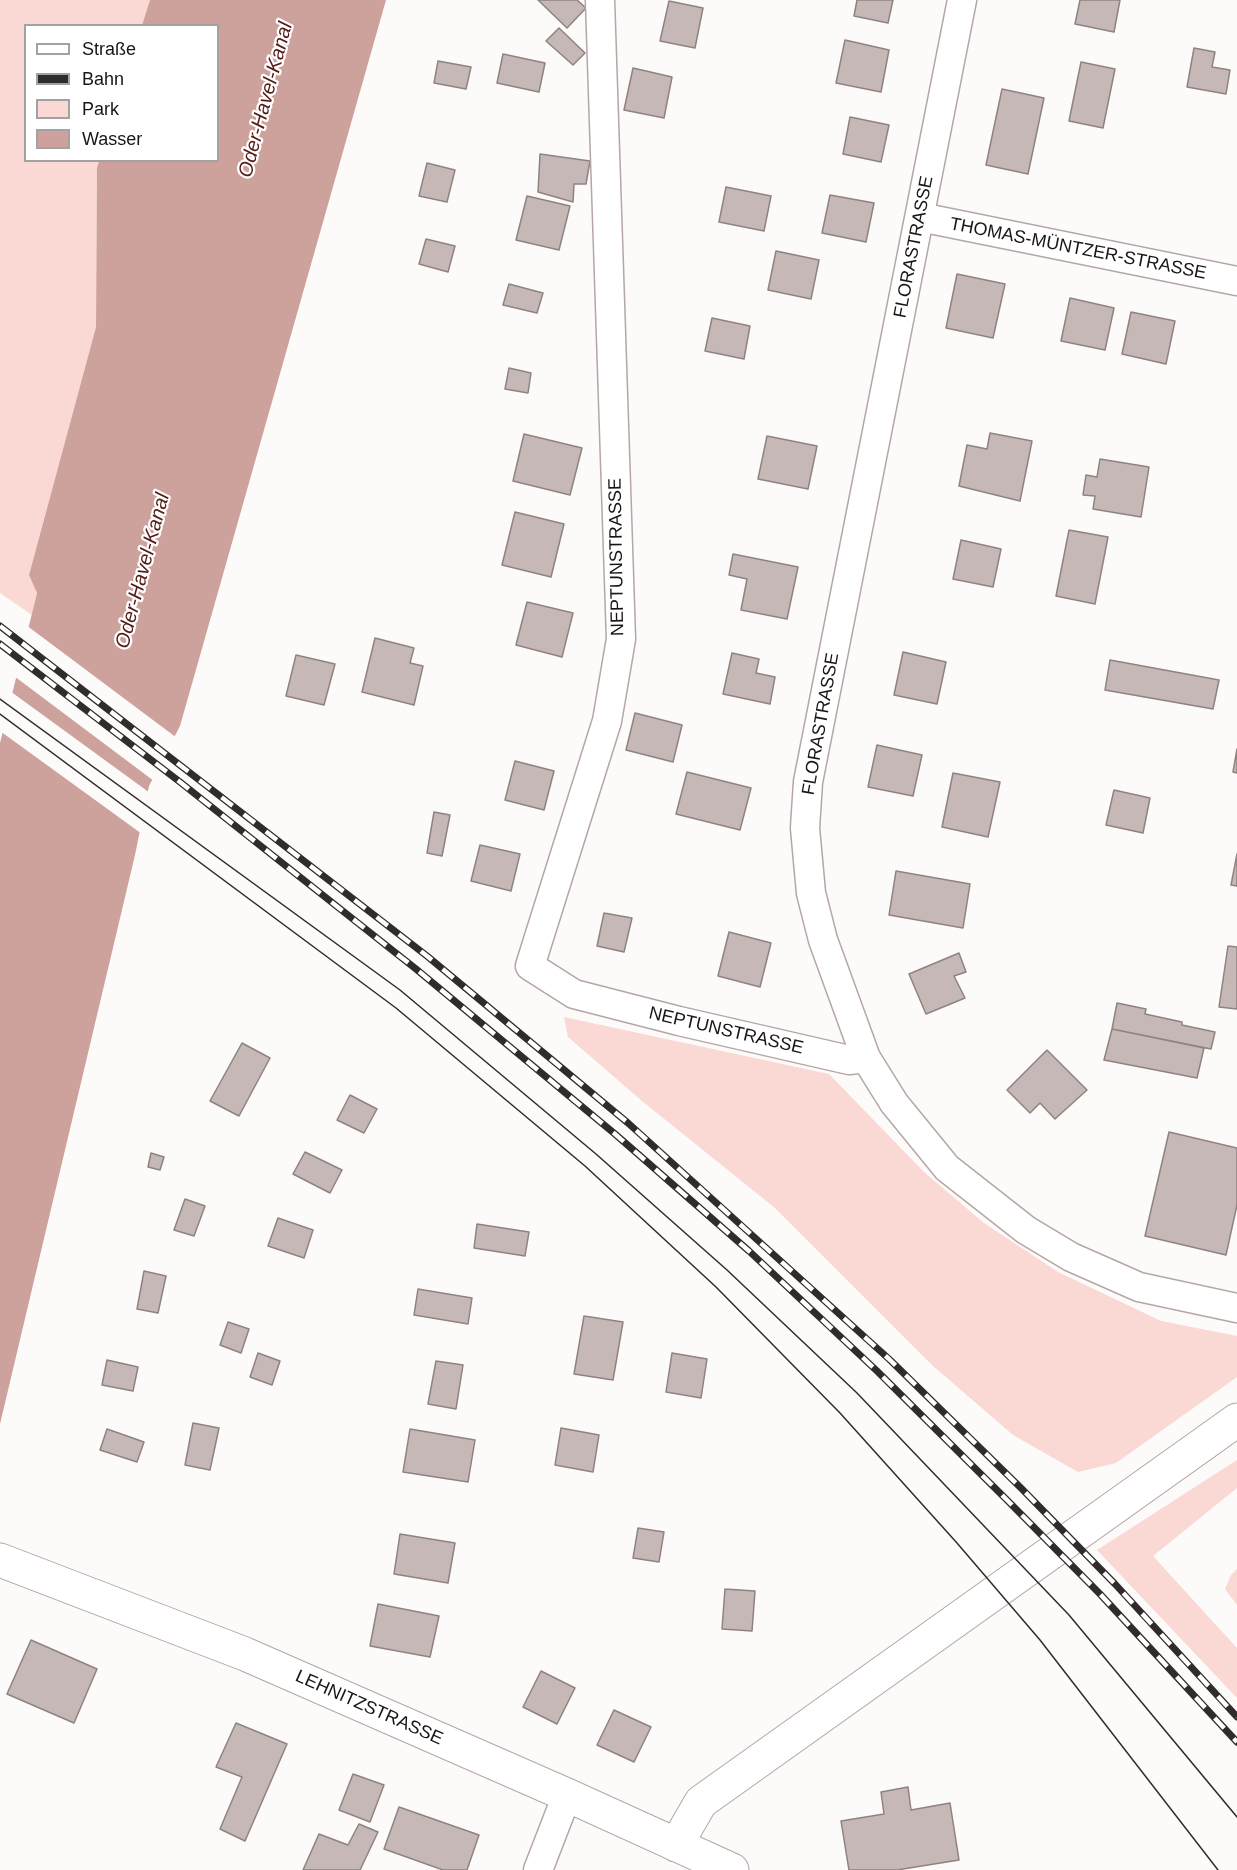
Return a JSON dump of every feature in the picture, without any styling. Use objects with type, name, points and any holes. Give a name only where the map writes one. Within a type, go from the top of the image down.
[{"type":"main road","points":[[676,1845],[701,1802],[1237,1420]]},
{"type":"main road","name":"LEHNITZSTRASSE","points":[[0,1560],[245,1654],[732,1870]]},
{"type":"street","name":"NEPTUNSTRASSE","points":[[600,0],[621,639],[607,721],[530,966],[574,994],[849,1060],[866,1058]]},
{"type":"street","name":"FLORASTRASSE","points":[[962,0],[808,782],[805,828],[811,893],[823,939],[866,1058],[894,1103],[946,1168],[1026,1230],[1071,1257],[1139,1287],[1237,1308]]},
{"type":"street","name":"THOMAS-MÜNTZER-STRASSE","points":[[920,218],[1237,281]]},
{"type":"street","points":[[538,1870],[567,1795]]},
{"type":"green space","points":[[0,0],[150,0],[142,24],[24,24],[24,162],[99,162],[96,327],[29,575],[37,592],[32,615],[0,593]]},
{"type":"green space","points":[[564,1017],[829,1074],[924,1172],[984,1223],[1058,1272],[1161,1321],[1237,1336],[1237,1377],[1116,1463],[1078,1472],[1013,1435],[933,1366],[775,1208],[642,1101],[568,1037]]},
{"type":"green space","points":[[1237,1460],[1237,1488],[1153,1556],[1237,1648],[1237,1698],[1097,1550]]},
{"type":"green space","points":[[1237,1569],[1237,1605],[1225,1589],[1231,1575]]},
{"type":"water","name":"Oder-Havel-Kanal","points":[[150,0],[386,0],[180,726],[149,786],[135,855],[0,1424],[0,743],[37,593],[29,575],[96,327],[97,168],[99,162],[219,162],[219,24],[142,24]]},
{"type":"pier","points":[[26,625],[177,738],[154,781],[14,676]]},
{"type":"pier","points":[[10,691],[150,793],[142,834],[0,731]]},
{"type":"building","points":[[538,0],[577,0],[586,8],[567,28]]},
{"type":"building","points":[[857,0],[893,0],[888,23],[854,16]]},
{"type":"building","points":[[1080,0],[1120,0],[1114,32],[1075,24]]},
{"type":"building","points":[[669,1],[703,8],[695,48],[660,41]]},
{"type":"building","points":[[559,28],[585,53],[573,65],[546,41]]},
{"type":"building","points":[[845,40],[889,50],[881,92],[836,83]]},
{"type":"building","points":[[1194,48],[1215,52],[1212,67],[1230,70],[1226,94],[1187,87]]},
{"type":"building","points":[[503,54],[545,63],[539,92],[497,83]]},
{"type":"building","points":[[438,61],[471,67],[466,89],[434,83]]},
{"type":"building","points":[[1081,62],[1115,69],[1103,128],[1069,121]]},
{"type":"building","points":[[633,68],[672,77],[664,118],[624,110]]},
{"type":"building","points":[[1002,89],[1044,98],[1028,174],[986,165]]},
{"type":"building","points":[[850,117],[889,125],[881,162],[843,154]]},
{"type":"building","points":[[540,154],[590,161],[586,184],[574,184],[573,202],[538,192]]},
{"type":"building","points":[[427,163],[455,170],[447,202],[419,196]]},
{"type":"building","points":[[726,187],[771,196],[764,231],[719,222]]},
{"type":"building","points":[[830,195],[874,203],[866,242],[822,233]]},
{"type":"building","points":[[527,196],[570,206],[559,250],[516,240]]},
{"type":"building","points":[[426,239],[455,246],[448,272],[419,264]]},
{"type":"building","points":[[776,251],[819,260],[811,299],[768,290]]},
{"type":"building","points":[[957,274],[1005,284],[993,338],[946,328]]},
{"type":"building","points":[[509,284],[543,293],[537,313],[503,305]]},
{"type":"building","points":[[1070,298],[1114,308],[1105,350],[1061,341]]},
{"type":"building","points":[[1131,312],[1175,321],[1166,364],[1122,354]]},
{"type":"building","points":[[712,318],[750,326],[744,359],[705,351]]},
{"type":"building","points":[[509,368],[531,373],[528,393],[505,389]]},
{"type":"building","points":[[990,433],[1032,441],[1020,501],[959,486],[967,445],[987,449]]},
{"type":"building","points":[[524,434],[582,448],[570,495],[513,481]]},
{"type":"building","points":[[767,436],[817,446],[808,489],[758,479]]},
{"type":"building","points":[[1100,459],[1149,467],[1141,517],[1093,509],[1095,496],[1083,495],[1086,475],[1097,477]]},
{"type":"building","points":[[515,512],[564,524],[551,577],[502,565]]},
{"type":"building","points":[[1069,530],[1108,537],[1095,604],[1056,596]]},
{"type":"building","points":[[961,540],[1001,549],[993,587],[953,579]]},
{"type":"building","points":[[733,554],[798,567],[787,619],[741,610],[747,579],[729,575]]},
{"type":"building","points":[[527,602],[573,613],[562,657],[516,645]]},
{"type":"building","points":[[375,638],[414,648],[410,663],[423,666],[414,705],[362,692]]},
{"type":"building","points":[[903,652],[946,662],[937,704],[894,695]]},
{"type":"building","points":[[732,653],[759,659],[756,673],[775,677],[770,704],[723,694]]},
{"type":"building","points":[[296,655],[335,664],[324,705],[286,696]]},
{"type":"building","points":[[1110,660],[1219,680],[1213,709],[1105,690]]},
{"type":"building","points":[[635,713],[682,725],[673,762],[626,750]]},
{"type":"building","points":[[877,745],[922,755],[913,796],[868,787]]},
{"type":"building","points":[[1237,749],[1237,773],[1233,772]]},
{"type":"building","points":[[515,761],[554,771],[544,810],[505,800]]},
{"type":"building","points":[[687,772],[751,788],[740,830],[676,814]]},
{"type":"building","points":[[953,773],[1000,782],[988,837],[942,827]]},
{"type":"building","points":[[1114,790],[1150,798],[1143,833],[1106,825]]},
{"type":"building","points":[[434,812],[450,815],[442,856],[427,853]]},
{"type":"building","points":[[480,845],[520,854],[511,891],[471,881]]},
{"type":"building","points":[[1237,854],[1237,886],[1231,885]]},
{"type":"building","points":[[896,871],[970,884],[963,928],[889,915]]},
{"type":"building","points":[[604,913],[632,918],[624,952],[597,946]]},
{"type":"building","points":[[729,932],[771,943],[760,987],[718,976]]},
{"type":"building","points":[[1228,946],[1237,947],[1237,1009],[1219,1007]]},
{"type":"building","points":[[959,953],[966,972],[954,976],[965,998],[926,1014],[909,974]]},
{"type":"building","points":[[1117,1003],[1146,1009],[1145,1014],[1182,1022],[1182,1025],[1215,1032],[1211,1049],[1112,1029]]},
{"type":"building","points":[[1112,1029],[1204,1048],[1197,1078],[1104,1060]]},
{"type":"building","points":[[242,1043],[270,1058],[239,1116],[210,1101]]},
{"type":"building","points":[[1047,1050],[1087,1090],[1055,1119],[1040,1103],[1030,1113],[1007,1090]]},
{"type":"building","points":[[350,1095],[377,1109],[364,1133],[337,1120]]},
{"type":"building","points":[[1169,1132],[1237,1148],[1237,1205],[1226,1255],[1145,1236]]},
{"type":"building","points":[[305,1152],[342,1170],[330,1193],[293,1174]]},
{"type":"building","points":[[151,1153],[164,1157],[160,1170],[148,1167]]},
{"type":"building","points":[[185,1199],[205,1206],[194,1236],[174,1230]]},
{"type":"building","points":[[278,1218],[313,1230],[304,1258],[268,1246]]},
{"type":"building","points":[[477,1224],[529,1232],[525,1256],[474,1248]]},
{"type":"building","points":[[144,1271],[166,1276],[158,1313],[137,1309]]},
{"type":"building","points":[[418,1289],[472,1298],[468,1324],[414,1315]]},
{"type":"building","points":[[584,1316],[623,1322],[613,1380],[574,1374]]},
{"type":"building","points":[[228,1322],[249,1329],[241,1353],[220,1345]]},
{"type":"building","points":[[258,1353],[280,1361],[272,1385],[250,1377]]},
{"type":"building","points":[[672,1353],[707,1359],[701,1398],[666,1392]]},
{"type":"building","points":[[107,1360],[138,1367],[133,1391],[102,1385]]},
{"type":"building","points":[[436,1361],[463,1365],[456,1409],[428,1404]]},
{"type":"building","points":[[193,1423],[219,1428],[210,1470],[185,1465]]},
{"type":"building","points":[[561,1428],[599,1435],[593,1472],[555,1465]]},
{"type":"building","points":[[107,1429],[144,1442],[137,1462],[100,1450]]},
{"type":"building","points":[[410,1429],[475,1440],[468,1482],[403,1472]]},
{"type":"building","points":[[638,1528],[664,1532],[659,1562],[633,1558]]},
{"type":"building","points":[[400,1534],[455,1543],[448,1583],[394,1574]]},
{"type":"building","points":[[725,1589],[755,1591],[752,1631],[722,1629]]},
{"type":"building","points":[[378,1604],[439,1616],[430,1657],[370,1646]]},
{"type":"building","points":[[31,1640],[97,1669],[74,1723],[7,1694]]},
{"type":"building","points":[[541,1671],[575,1688],[557,1724],[523,1707]]},
{"type":"building","points":[[614,1710],[651,1727],[634,1762],[597,1745]]},
{"type":"building","points":[[236,1723],[287,1744],[245,1841],[220,1829],[242,1777],[216,1767]]},
{"type":"building","points":[[353,1774],[384,1785],[370,1822],[339,1810]]},
{"type":"building","points":[[908,1787],[911,1810],[950,1803],[959,1860],[897,1870],[849,1870],[841,1821],[884,1814],[881,1792]]},
{"type":"building","points":[[399,1807],[479,1835],[467,1870],[443,1870],[384,1849]]},
{"type":"building","points":[[359,1824],[378,1832],[360,1870],[303,1870],[319,1834],[348,1845]]},
{"type":"tram line","points":[[0,699],[400,990],[596,1154],[727,1270],[857,1393],[1069,1615],[1237,1817]]},
{"type":"tram line","points":[[0,714],[396,1008],[585,1166],[716,1287],[840,1413],[957,1543],[1040,1640],[1218,1870]]},
{"type":"railway","points":[[0,626],[427,956],[628,1123],[889,1359],[1115,1584],[1237,1717]]},
{"type":"railway","points":[[0,644],[180,782],[416,969],[615,1134],[749,1251],[877,1371],[1007,1500],[1100,1594],[1237,1742]]}]
